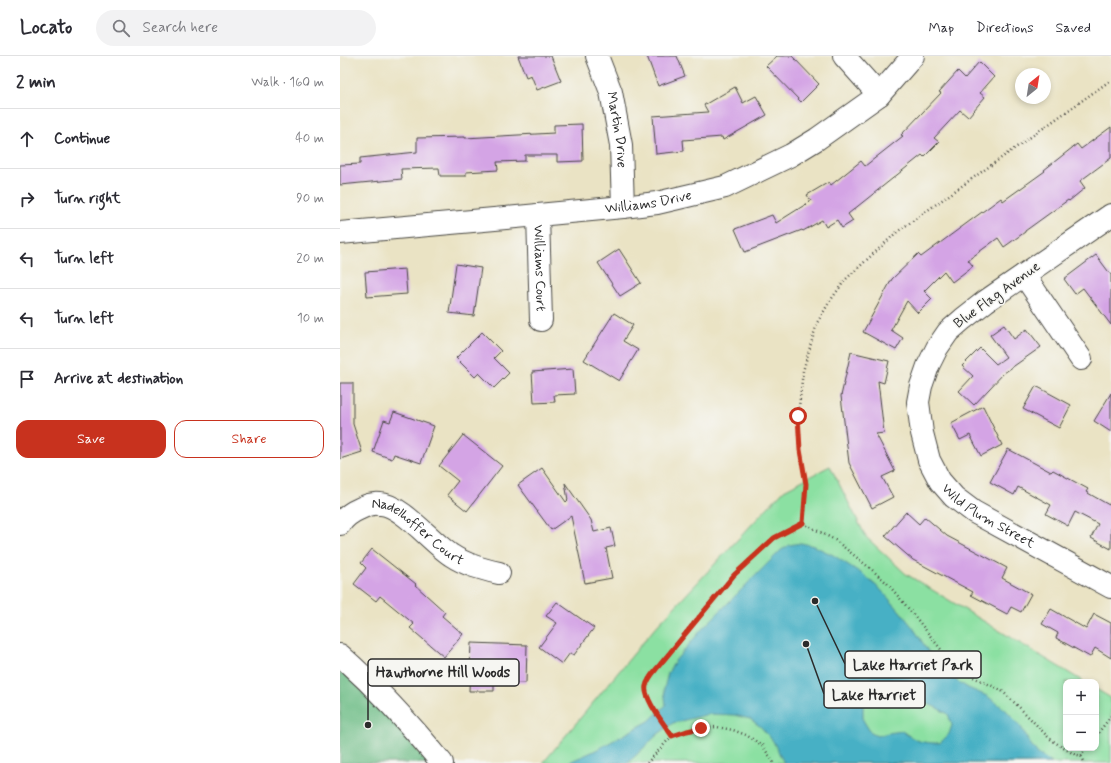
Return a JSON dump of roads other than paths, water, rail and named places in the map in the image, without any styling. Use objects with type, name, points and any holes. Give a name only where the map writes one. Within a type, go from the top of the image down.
[{"type":"street","name":"Martin Drive","points":[[597,56],[611,92],[621,145],[624,207]]},
{"type":"street","points":[[844,56],[879,95]]},
{"type":"street","name":"Williams Drive","points":[[340,233],[624,207],[657,202],[725,187],[791,155],[818,139],[879,95],[913,56]]},
{"type":"street","name":"Williams Court","points":[[538,216],[541,320]]},
{"type":"street","name":"Blue Flag Avenue","points":[[918,402],[921,386],[928,366],[937,348],[948,332],[986,301],[1111,216]]},
{"type":"street","points":[[1024,275],[1081,359]]},
{"type":"street","name":"Wild Plum Street","points":[[918,402],[922,433],[929,460],[940,481],[954,497],[974,512],[1111,587]]},
{"type":"street","name":"Nadelhoffer Court","points":[[340,524],[353,512],[365,506],[380,504],[392,506],[449,554],[476,568],[499,573]]},
{"type":"street","points":[[340,655],[382,695],[442,763]]},
{"type":"water","points":[[801,543],[814,546],[833,555],[864,575],[881,590],[899,610],[914,629],[933,659],[949,676],[968,688],[987,696],[1006,710],[1021,727],[1029,742],[1038,754],[1052,763],[784,763],[773,741],[761,727],[750,719],[734,715],[709,714],[673,723],[657,735],[628,763],[567,763],[592,752],[649,721],[666,705],[664,689],[668,673],[675,661],[703,628],[780,551],[789,545]],"holes":[[[886,683],[897,685],[904,692],[948,714],[952,725],[949,734],[940,743],[920,741],[912,738],[902,731],[877,736],[871,733],[863,720],[863,705],[866,697],[872,693],[878,685]]]},
{"type":"place","name":"Lake Harriet Park","points":[[815,601]]},
{"type":"place","name":"Lake Harriet","points":[[806,644]]},
{"type":"place","name":"Hawthorne Hill Woods","points":[[368,725]]}]
